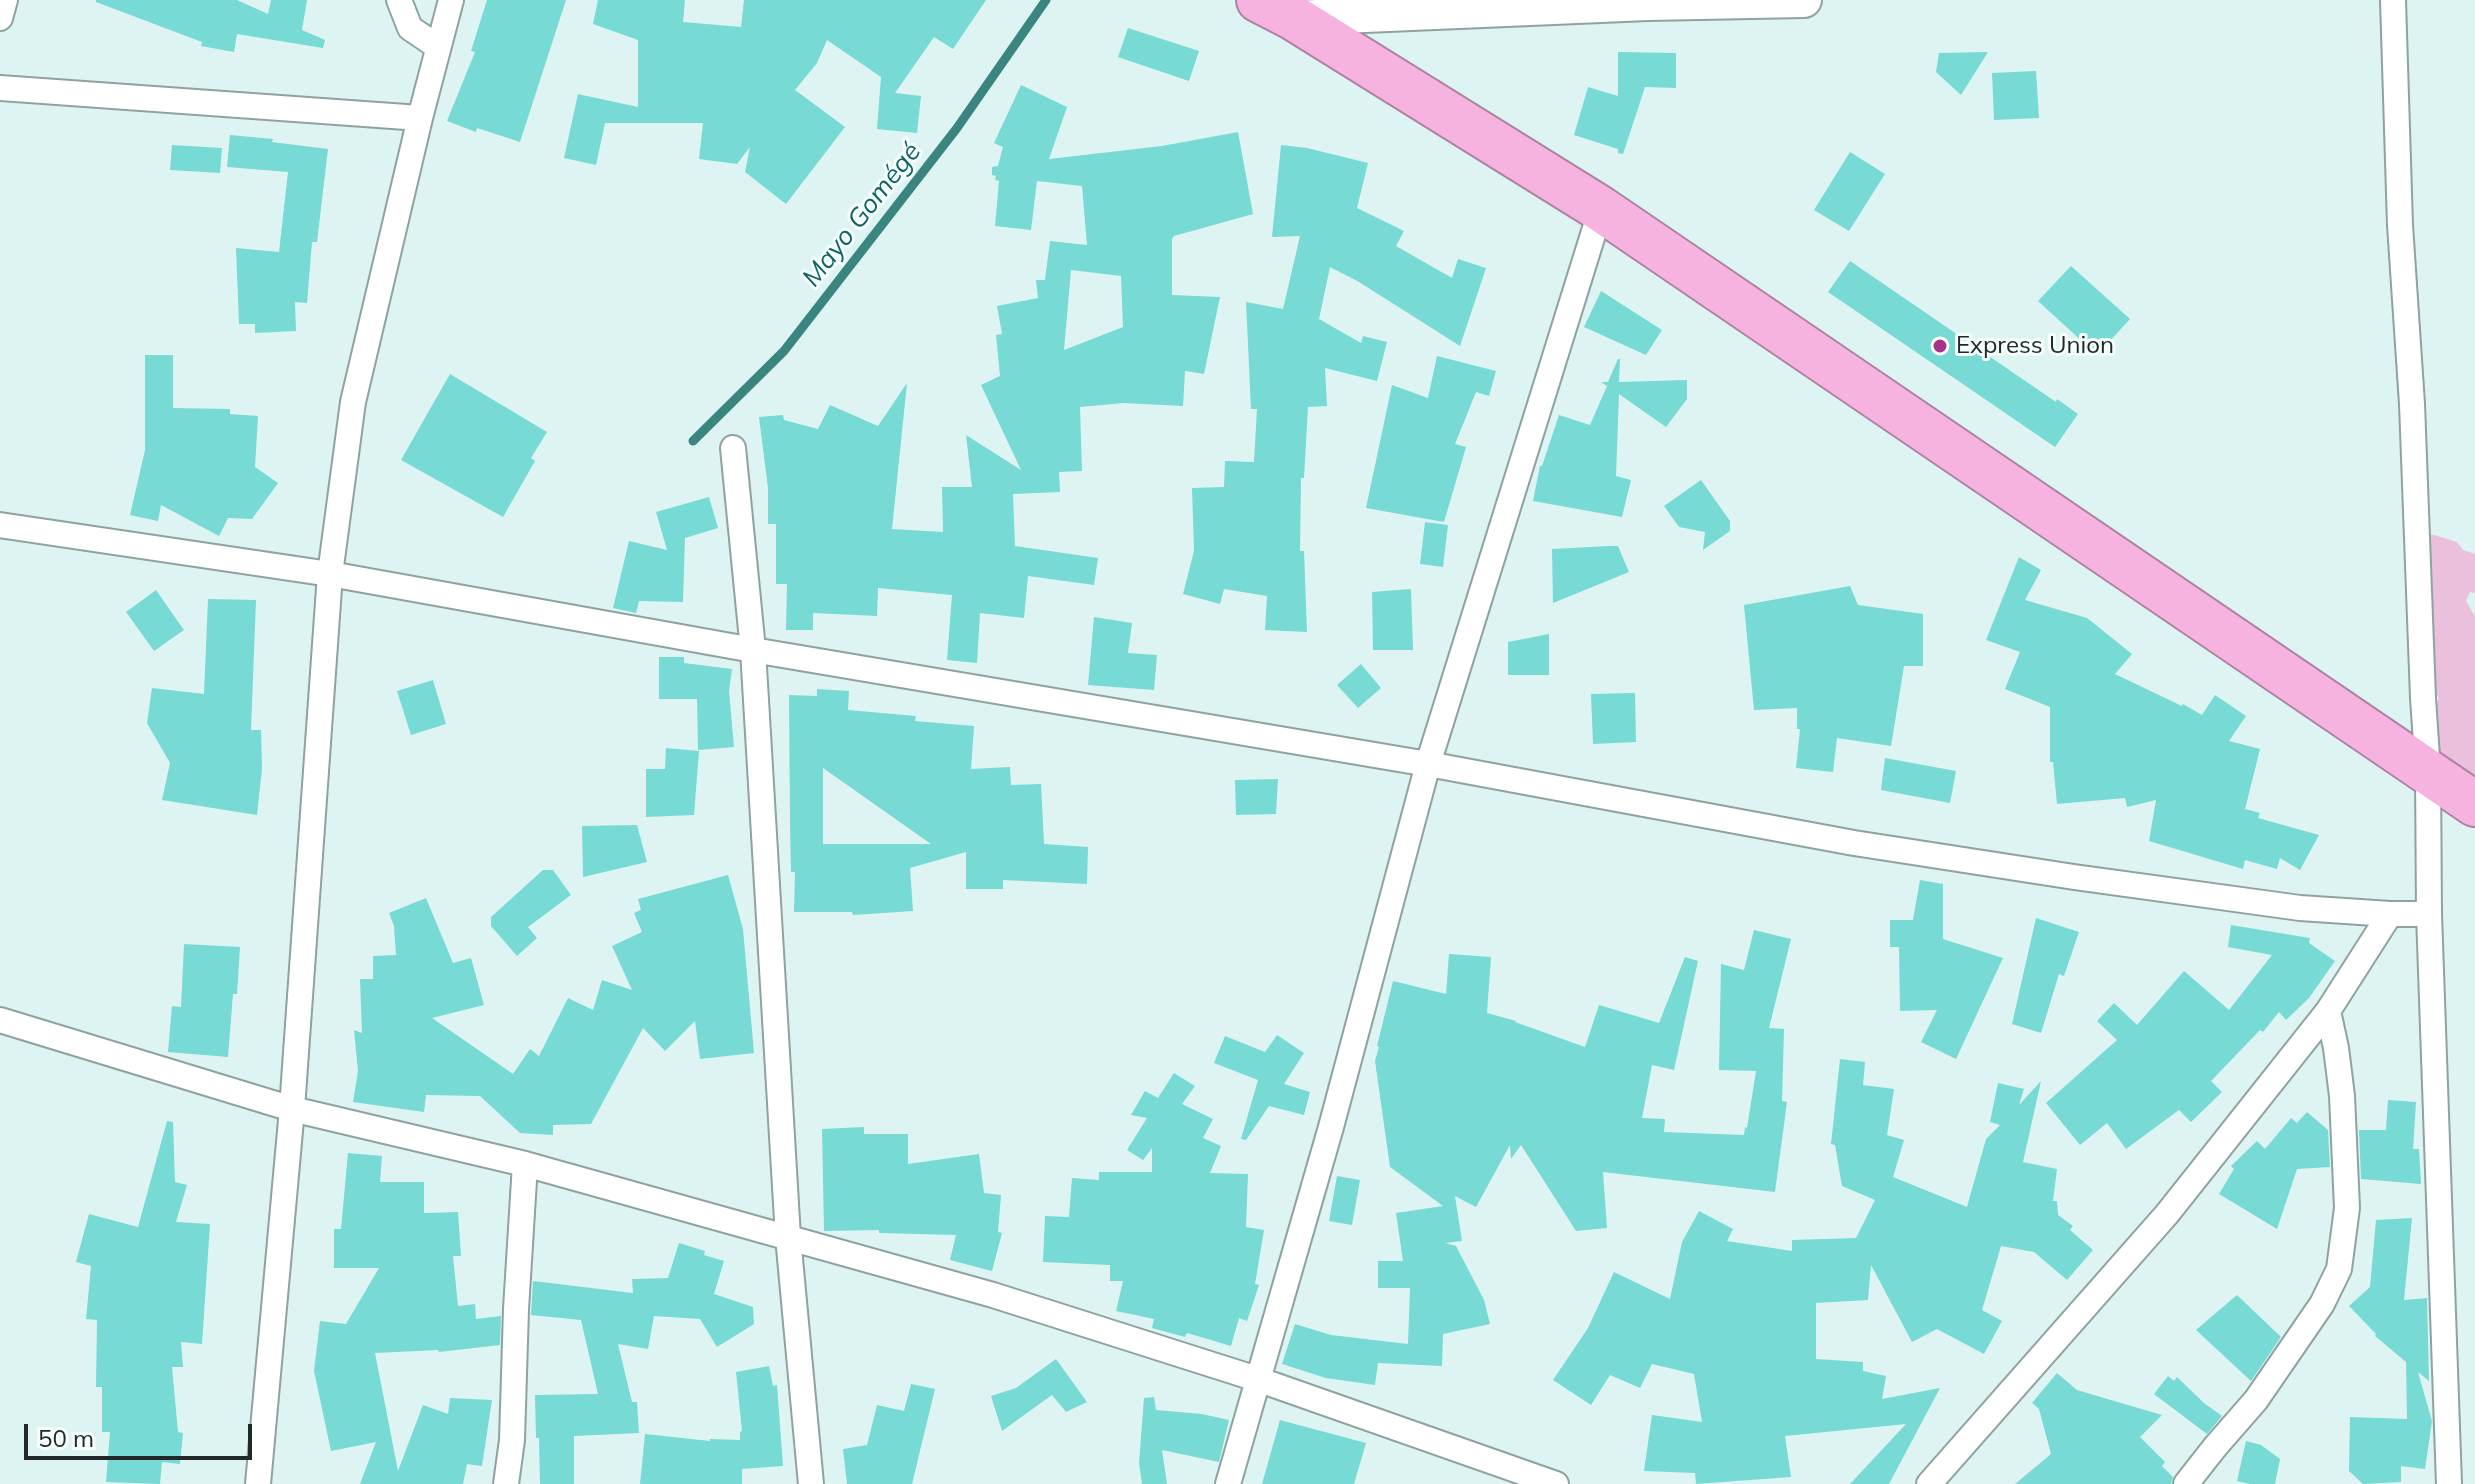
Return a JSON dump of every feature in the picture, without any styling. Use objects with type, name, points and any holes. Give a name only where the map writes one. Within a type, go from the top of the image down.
[{"type":"highway","points":[[1277,9],[1601,209],[2475,804]]},
{"type":"street","points":[[0,18],[5,0]]},
{"type":"street","points":[[399,0],[410,28],[438,47]]},
{"type":"street","points":[[258,1484],[292,1109],[330,574],[353,402],[451,0]]},
{"type":"street","points":[[1277,9],[1804,0]]},
{"type":"street","points":[[2393,0],[2400,225],[2413,419],[2428,772],[2429,914],[2449,1484]]},
{"type":"street","points":[[0,88],[420,118]]},
{"type":"street","points":[[1228,1484],[1331,1127],[1428,764],[1601,209]]},
{"type":"street","points":[[733,448],[753,650],[788,1237],[811,1484]]},
{"type":"street","points":[[0,525],[330,574],[753,650],[1428,764],[1854,843],[2300,908],[2429,914]]},
{"type":"street","points":[[1929,1484],[2167,1214],[2328,1011],[2390,914]]},
{"type":"street","points":[[2186,1484],[2256,1400],[2322,1304],[2339,1269],[2347,1194],[2342,1096],[2328,1011]]},
{"type":"street","points":[[0,1020],[292,1109],[525,1164],[993,1295],[1257,1379],[1556,1484]]},
{"type":"street","points":[[506,1484],[512,1440],[525,1164]]},
{"type":"shaded area","points":[[2424,535],[2457,542],[2463,550],[2475,554],[2475,593],[2470,592],[2466,601],[2475,616],[2475,802],[2417,732],[2425,715],[2439,699],[2432,683]]},
{"type":"building","points":[[96,0],[237,0],[268,14],[271,0],[307,0],[302,30],[325,40],[323,48],[237,34],[234,52],[201,46],[202,42]]},
{"type":"building","points":[[487,0],[566,0],[520,142],[477,128],[476,132],[447,121],[475,52],[471,51]]},
{"type":"building","points":[[598,0],[685,0],[683,22],[741,27],[744,0],[986,0],[953,49],[934,37],[895,93],[921,96],[917,133],[877,129],[881,77],[827,40],[817,63],[795,90],[845,127],[786,204],[745,172],[750,147],[737,164],[699,159],[703,123],[605,123],[596,165],[564,158],[578,94],[638,107],[638,40],[593,24]]},
{"type":"building","points":[[1128,28],[1199,51],[1189,81],[1118,57]]},
{"type":"building","points":[[1618,52],[1676,53],[1676,88],[1645,87],[1623,154],[1618,153],[1618,149],[1574,135],[1588,87],[1618,96]]},
{"type":"building","points":[[1988,52],[1961,95],[1936,72],[1939,53]]},
{"type":"building","points":[[2036,71],[2039,118],[1994,120],[1992,73]]},
{"type":"building","points":[[1021,85],[1067,107],[1049,159],[1162,146],[1238,132],[1253,214],[1172,239],[1172,295],[1220,297],[1204,374],[1185,371],[1183,406],[1123,403],[1080,407],[1082,471],[1059,472],[1060,492],[1013,494],[1015,546],[1098,558],[1094,585],[1028,576],[1024,618],[980,613],[977,663],[947,660],[952,595],[878,588],[877,616],[813,613],[813,630],[786,630],[787,584],[776,584],[776,524],[768,524],[768,488],[759,417],[783,415],[784,420],[818,429],[830,405],[878,426],[907,383],[892,529],[943,532],[942,487],[972,487],[966,435],[1021,470],[981,385],[1000,376],[996,335],[1002,334],[997,306],[1038,298],[1036,280],[1045,280],[1050,241],[1087,245],[1082,186],[1037,181],[1031,230],[995,226],[999,181],[992,175],[992,167],[998,166],[1003,147],[994,143]],"holes":[[[1071,270],[1121,276],[1123,327],[1064,350]]]},
{"type":"building","points":[[230,135],[328,149],[317,242],[312,242],[307,303],[295,302],[296,331],[255,333],[255,324],[239,324],[236,248],[279,252],[288,172],[227,167]]},
{"type":"building","points":[[172,145],[222,148],[220,173],[170,170]]},
{"type":"building","points":[[1281,145],[1368,163],[1357,208],[1404,231],[1396,246],[1452,278],[1458,259],[1486,268],[1460,346],[1330,267],[1319,319],[1361,343],[1363,336],[1387,342],[1377,381],[1325,368],[1327,406],[1308,407],[1304,478],[1301,478],[1300,551],[1304,551],[1307,632],[1265,630],[1267,596],[1224,589],[1220,604],[1183,594],[1194,551],[1192,488],[1224,487],[1225,461],[1254,462],[1257,409],[1251,409],[1246,302],[1283,309],[1300,236],[1272,237]]},
{"type":"building","points":[[1850,152],[1885,174],[1849,231],[1814,210]]},
{"type":"building","name":"Express Union","points":[[1850,261],[2078,414],[2055,447],[1828,292]]},
{"type":"building","points":[[2071,266],[2130,319],[2097,355],[2038,301]]},
{"type":"building","points":[[1601,291],[1662,330],[1646,355],[1584,327]]},
{"type":"building","points":[[145,355],[173,355],[173,408],[230,409],[230,414],[258,416],[255,467],[278,483],[252,519],[228,518],[219,536],[161,505],[158,521],[130,515],[145,450]]},
{"type":"building","points":[[1437,356],[1496,371],[1489,396],[1476,392],[1455,444],[1466,447],[1444,522],[1366,508],[1392,385],[1428,398]]},
{"type":"building","points":[[1618,359],[1619,382],[1687,380],[1687,399],[1666,427],[1619,394],[1616,476],[1631,480],[1622,517],[1533,501],[1540,466],[1559,415],[1590,425],[1607,386],[1601,382],[1608,382]]},
{"type":"building","points":[[450,374],[547,432],[531,458],[535,461],[503,517],[401,460]]},
{"type":"building","points":[[1701,480],[1730,521],[1730,531],[1703,550],[1705,532],[1679,527],[1664,506]]},
{"type":"building","points":[[709,497],[718,528],[685,538],[683,602],[639,601],[636,613],[613,608],[629,541],[667,550],[656,512]]},
{"type":"building","points":[[1425,522],[1448,525],[1443,567],[1420,564]]},
{"type":"building","points":[[1618,546],[1629,572],[1553,603],[1552,549]]},
{"type":"building","points":[[2019,557],[2041,570],[2025,600],[2087,618],[2132,654],[2115,674],[2202,715],[2215,695],[2246,716],[2229,741],[2260,749],[2245,809],[2260,813],[2258,818],[2319,835],[2300,870],[2280,858],[2277,869],[2245,860],[2243,869],[2149,841],[2156,800],[2127,807],[2125,798],[2057,804],[2053,762],[2050,762],[2050,707],[2005,689],[2020,652],[1986,640]]},
{"type":"building","points":[[1850,586],[1858,605],[1923,614],[1923,666],[1904,666],[1891,746],[1837,738],[1833,772],[1796,768],[1800,729],[1797,729],[1797,708],[1754,710],[1744,605]]},
{"type":"building","points":[[1411,589],[1413,650],[1373,650],[1372,592]]},
{"type":"building","points":[[156,590],[184,630],[154,651],[126,612]]},
{"type":"building","points":[[208,599],[256,600],[251,730],[261,730],[262,769],[257,815],[162,800],[170,763],[147,723],[152,688],[204,694]]},
{"type":"building","points":[[1094,617],[1132,623],[1128,653],[1157,655],[1154,690],[1088,685]]},
{"type":"building","points":[[1549,634],[1549,675],[1508,675],[1508,642]]},
{"type":"building","points":[[659,657],[684,657],[684,663],[732,669],[729,691],[734,747],[698,750],[697,699],[659,699]]},
{"type":"building","points":[[1361,664],[1381,688],[1358,708],[1337,685]]},
{"type":"building","points":[[433,680],[446,724],[411,735],[397,691]]},
{"type":"building","points":[[817,689],[849,691],[848,710],[916,716],[915,721],[974,726],[971,769],[1010,767],[1011,785],[1041,784],[1044,844],[1088,847],[1087,884],[1003,880],[1003,889],[966,889],[966,852],[910,868],[913,911],[853,915],[852,912],[794,912],[789,695],[817,696]],"holes":[[[823,768],[931,844],[823,844]]]},
{"type":"building","points":[[1635,693],[1636,742],[1593,744],[1591,694]]},
{"type":"building","points":[[666,748],[699,751],[694,815],[646,817],[646,769],[665,769]]},
{"type":"building","points":[[1885,758],[1956,771],[1950,803],[1881,790]]},
{"type":"building","points":[[1278,779],[1276,814],[1236,815],[1235,780]]},
{"type":"building","points":[[637,825],[647,862],[583,877],[582,826]]},
{"type":"building","points":[[543,870],[553,870],[571,895],[528,927],[537,938],[517,956],[491,926],[491,917]]},
{"type":"building","points":[[728,875],[743,929],[754,1053],[700,1059],[695,1021],[665,1051],[643,1028],[591,1124],[553,1125],[553,1135],[520,1133],[480,1096],[426,1095],[424,1112],[353,1102],[358,1071],[354,1030],[362,1033],[360,979],[373,979],[373,956],[396,955],[394,926],[389,913],[426,898],[453,963],[471,958],[484,1005],[432,1018],[513,1074],[530,1049],[539,1056],[568,998],[593,1010],[602,980],[632,990],[612,946],[642,932],[634,913],[641,910],[638,899]]},
{"type":"building","points":[[1920,880],[1943,884],[1943,939],[2003,958],[1956,1059],[1921,1042],[1937,1010],[1900,1011],[1899,947],[1890,947],[1890,920],[1913,920]]},
{"type":"building","points":[[2036,918],[2079,932],[2064,976],[2059,974],[2041,1033],[2012,1024]]},
{"type":"building","points":[[2231,925],[2310,938],[2309,943],[2335,961],[2309,998],[2286,1020],[2279,1012],[2263,1032],[2260,1030],[2211,1081],[2222,1092],[2191,1122],[2179,1110],[2126,1149],[2107,1123],[2080,1145],[2046,1103],[2117,1040],[2097,1021],[2114,1003],[2137,1025],[2184,971],[2229,1010],[2272,955],[2228,947]]},
{"type":"building","points":[[1754,930],[1791,939],[1769,1028],[1784,1029],[1782,1101],[1787,1102],[1775,1192],[1603,1172],[1607,1228],[1576,1231],[1521,1145],[1511,1159],[1510,1145],[1476,1207],[1455,1196],[1462,1241],[1445,1243],[1456,1246],[1484,1300],[1490,1324],[1443,1334],[1442,1366],[1378,1363],[1375,1385],[1326,1378],[1282,1364],[1295,1324],[1331,1335],[1408,1344],[1410,1288],[1378,1288],[1378,1261],[1403,1261],[1396,1213],[1443,1206],[1390,1167],[1375,1061],[1393,981],[1446,994],[1449,954],[1491,957],[1487,1013],[1585,1047],[1599,1005],[1659,1023],[1685,957],[1698,961],[1674,1070],[1652,1065],[1642,1118],[1665,1119],[1664,1132],[1744,1135],[1756,1071],[1719,1070],[1721,964],[1744,970]]},
{"type":"building","points":[[184,944],[240,947],[228,1057],[168,1052],[172,1006],[181,1007]]},
{"type":"building","points":[[1277,1035],[1304,1053],[1284,1084],[1310,1092],[1304,1115],[1269,1106],[1246,1140],[1241,1139],[1258,1080],[1214,1063],[1225,1036],[1265,1052]]},
{"type":"building","points":[[1840,1059],[1865,1062],[1863,1085],[1894,1089],[1887,1135],[1904,1140],[1893,1177],[1967,1207],[1986,1139],[2000,1125],[1990,1122],[1998,1083],[2024,1089],[2019,1105],[2041,1081],[2023,1162],[2057,1169],[2053,1201],[2057,1201],[2058,1215],[2073,1226],[2070,1230],[2093,1250],[2067,1280],[2034,1252],[2001,1246],[1982,1310],[2002,1321],[1984,1354],[1937,1329],[1912,1342],[1871,1265],[1868,1300],[1816,1303],[1816,1359],[1863,1362],[1863,1371],[1886,1376],[1882,1399],[1940,1388],[1889,1484],[1850,1484],[1906,1424],[1785,1436],[1791,1477],[1696,1484],[1695,1473],[1644,1471],[1652,1415],[1702,1422],[1694,1374],[1652,1364],[1640,1388],[1610,1375],[1591,1405],[1553,1380],[1588,1328],[1614,1272],[1670,1299],[1682,1242],[1699,1211],[1733,1229],[1727,1241],[1792,1251],[1792,1240],[1856,1238],[1875,1200],[1842,1186],[1835,1145],[1831,1144]]},
{"type":"building","points":[[1174,1073],[1195,1086],[1182,1104],[1213,1119],[1203,1138],[1221,1146],[1210,1173],[1248,1174],[1246,1227],[1264,1230],[1255,1284],[1259,1285],[1247,1321],[1239,1318],[1231,1346],[1187,1333],[1185,1337],[1152,1328],[1154,1319],[1116,1311],[1123,1281],[1110,1281],[1110,1265],[1043,1262],[1045,1216],[1069,1217],[1072,1178],[1099,1180],[1099,1172],[1152,1172],[1152,1148],[1143,1160],[1127,1150],[1147,1118],[1131,1115],[1145,1091],[1158,1098]]},
{"type":"building","points":[[2388,1100],[2416,1102],[2413,1149],[2419,1149],[2421,1184],[2361,1179],[2359,1130],[2386,1130]]},
{"type":"building","points":[[2307,1112],[2328,1130],[2330,1167],[2297,1169],[2277,1229],[2219,1194],[2234,1169],[2231,1166],[2257,1141],[2265,1149],[2291,1118],[2297,1123]]},
{"type":"building","points":[[167,1121],[173,1122],[175,1182],[187,1185],[176,1222],[210,1224],[202,1344],[181,1342],[183,1367],[172,1367],[178,1432],[183,1433],[180,1464],[162,1462],[160,1484],[106,1482],[110,1432],[102,1432],[102,1387],[96,1387],[97,1320],[86,1319],[91,1266],[76,1262],[89,1214],[138,1227]]},
{"type":"building","points":[[864,1127],[864,1134],[908,1134],[908,1164],[979,1154],[984,1193],[1001,1195],[998,1232],[1002,1233],[992,1271],[950,1260],[956,1235],[879,1233],[879,1230],[824,1231],[822,1129]]},
{"type":"building","points":[[348,1153],[382,1156],[380,1182],[424,1182],[424,1213],[458,1212],[461,1256],[453,1256],[458,1306],[475,1304],[476,1319],[501,1316],[500,1345],[439,1352],[375,1353],[398,1471],[423,1405],[448,1414],[450,1398],[492,1400],[482,1466],[467,1464],[463,1484],[360,1484],[376,1442],[331,1451],[314,1371],[320,1321],[346,1324],[379,1268],[334,1268],[334,1229],[341,1229]]},
{"type":"building","points":[[1337,1176],[1360,1180],[1352,1225],[1329,1221]]},
{"type":"building","points":[[2412,1218],[2404,1300],[2427,1298],[2429,1381],[2418,1372],[2432,1421],[2425,1469],[2401,1466],[2401,1482],[2363,1484],[2349,1471],[2350,1417],[2407,1419],[2406,1362],[2375,1336],[2349,1306],[2370,1287],[2376,1220]]},
{"type":"building","points":[[679,1243],[724,1261],[714,1294],[753,1307],[754,1324],[717,1347],[700,1319],[654,1316],[648,1349],[618,1344],[632,1402],[637,1402],[639,1433],[574,1436],[574,1484],[540,1484],[535,1395],[598,1394],[581,1320],[531,1315],[533,1281],[633,1293],[632,1279],[668,1278]]},
{"type":"building","points":[[2237,1295],[2281,1337],[2251,1381],[2196,1330]]},
{"type":"building","points":[[1056,1359],[1087,1402],[1066,1412],[1052,1395],[1002,1431],[991,1396],[1016,1388]]},
{"type":"building","points":[[769,1366],[773,1386],[777,1385],[783,1466],[742,1469],[742,1484],[640,1484],[645,1434],[710,1441],[740,1440],[742,1431],[736,1372]]},
{"type":"building","points":[[2057,1373],[2077,1390],[2162,1415],[2140,1437],[2165,1462],[2162,1466],[2173,1477],[2171,1484],[2015,1484],[2051,1454],[2039,1409],[2032,1403]]},
{"type":"building","points":[[2168,1376],[2174,1381],[2177,1377],[2222,1416],[2207,1434],[2154,1394]]},
{"type":"building","points":[[911,1384],[935,1389],[912,1484],[847,1484],[843,1449],[867,1445],[877,1405],[904,1411]]},
{"type":"building","points":[[1154,1397],[1156,1410],[1229,1420],[1219,1462],[1162,1450],[1167,1484],[1142,1484],[1139,1463],[1144,1398]]},
{"type":"building","points":[[1280,1420],[1366,1443],[1354,1484],[1262,1484]]},
{"type":"building","points":[[2246,1441],[2261,1445],[2280,1459],[2275,1484],[2237,1481]]},
{"type":"waterway","name":"Mayo Gomégé","points":[[693,441],[784,351],[957,128],[1046,0]]},
{"type":"place","name":"Express Union","points":[[1940,346]]}]
